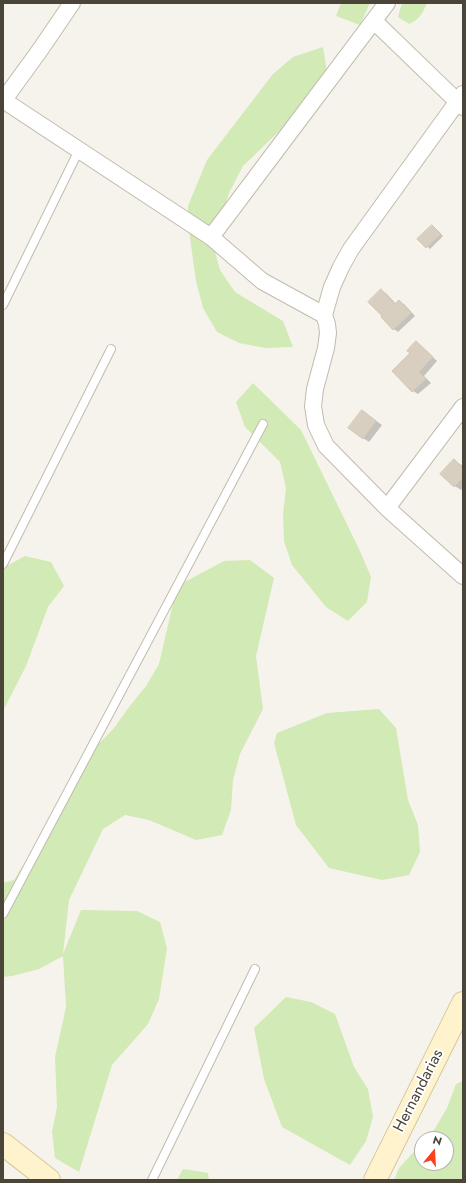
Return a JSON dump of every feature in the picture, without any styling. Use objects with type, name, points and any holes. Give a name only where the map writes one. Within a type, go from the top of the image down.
[{"type":"street","points":[[72,3],[3,100],[211,237],[262,281],[324,315]]},
{"type":"street","points":[[211,237],[387,3]]},
{"type":"street","points":[[374,21],[461,101],[351,249],[332,287],[324,315],[328,333],[326,348],[315,389],[313,406],[316,425],[326,446],[387,508],[463,576]]},
{"type":"street","points":[[387,508],[463,407]]},
{"type":"street","name":"Hernandarias","points":[[375,1180],[406,1116],[458,1026],[463,1003]]},
{"type":"street","points":[[3,1144],[49,1180]]},
{"type":"lane","points":[[3,305],[79,150]]},
{"type":"lane","points":[[3,564],[111,349]]},
{"type":"lane","points":[[3,914],[263,424]]},
{"type":"lane","points":[[152,1180],[255,969]]},
{"type":"green space","points":[[341,3],[370,3],[360,25],[336,16]]},
{"type":"green space","points":[[402,3],[427,3],[420,16],[409,24],[398,17]]},
{"type":"green space","points":[[323,47],[327,72],[316,96],[243,166],[229,193],[213,244],[220,270],[235,292],[283,321],[293,347],[266,348],[239,343],[217,332],[203,308],[196,281],[189,231],[188,206],[207,160],[273,74],[293,57]]},
{"type":"green space","points":[[253,383],[301,430],[360,551],[371,577],[367,602],[348,621],[326,607],[292,565],[284,541],[283,514],[286,488],[280,462],[245,427],[236,402]]},
{"type":"green space","points":[[25,556],[51,562],[64,586],[48,607],[26,666],[3,711],[3,568]]},
{"type":"green space","points":[[250,560],[274,578],[256,656],[263,709],[240,754],[233,780],[231,810],[222,835],[196,840],[149,820],[125,815],[103,829],[69,900],[63,954],[81,910],[137,911],[160,922],[167,948],[159,999],[148,1024],[112,1065],[79,1172],[55,1158],[52,1132],[57,1107],[55,1057],[66,1007],[63,956],[39,969],[3,977],[3,883],[14,880],[56,814],[75,768],[114,728],[146,686],[159,664],[177,586],[224,561]]},
{"type":"green space","points":[[379,709],[396,728],[408,800],[418,825],[420,852],[409,875],[382,880],[329,868],[296,825],[274,743],[277,733],[327,713]]},
{"type":"green space","points":[[286,997],[311,1002],[335,1014],[354,1067],[368,1089],[373,1117],[366,1141],[350,1165],[282,1127],[264,1079],[254,1028]]},
{"type":"green space","points":[[463,1081],[463,1180],[394,1180],[399,1168],[414,1152],[414,1171],[454,1171],[454,1131],[433,1131],[447,1108],[456,1084]]},
{"type":"green space","points":[[183,1169],[208,1173],[209,1180],[177,1180]]},
{"type":"building","points":[[432,225],[441,234],[426,248],[417,239]]},
{"type":"building","points":[[381,289],[395,304],[399,300],[411,313],[393,330],[368,302]]},
{"type":"building","points":[[416,341],[433,357],[419,372],[426,379],[412,392],[392,371],[410,353],[407,351]]},
{"type":"building","points":[[362,410],[376,421],[363,439],[348,428]]},
{"type":"building","points":[[454,459],[463,468],[463,478],[454,487],[440,474]]}]
